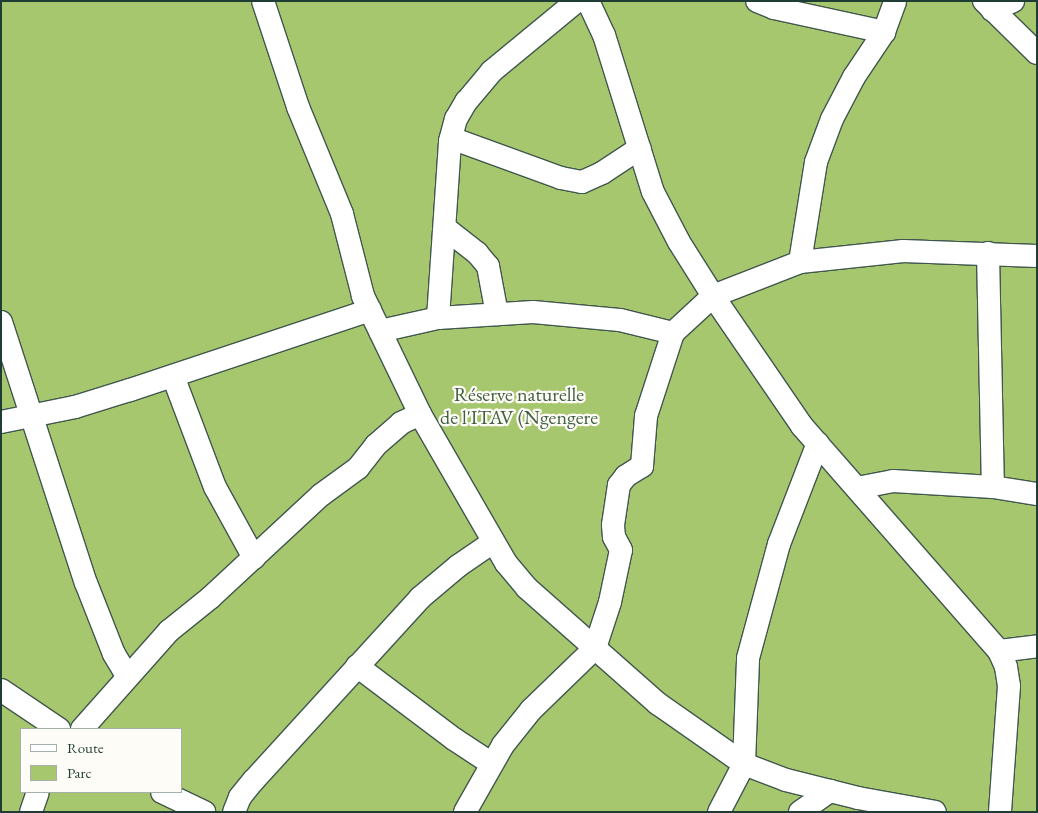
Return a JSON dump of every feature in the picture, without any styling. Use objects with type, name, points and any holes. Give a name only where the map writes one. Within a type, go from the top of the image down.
[{"type":"street","points":[[263,1],[298,107],[342,214],[363,296],[420,414],[506,563],[528,588],[657,703],[744,764],[786,780],[830,791],[935,812]]},
{"type":"street","points":[[438,318],[451,138],[456,119],[466,102],[492,71],[577,1]]},
{"type":"street","points":[[588,1],[604,34],[653,192],[679,242],[713,296],[768,379],[818,443],[999,651],[1006,668],[1008,686],[1000,812]]},
{"type":"street","points":[[757,1],[774,8],[884,32]]},
{"type":"street","points":[[800,262],[816,162],[840,102],[884,32],[895,1]]},
{"type":"street","points":[[988,6],[1013,1]]},
{"type":"street","points":[[988,6],[1037,53]]},
{"type":"street","points":[[451,138],[561,178],[582,182],[602,173],[640,148]]},
{"type":"street","points":[[445,228],[477,253],[488,266],[497,314]]},
{"type":"street","points":[[465,812],[503,745],[531,710],[594,648],[610,602],[621,550],[614,537],[613,525],[619,485],[626,476],[642,466],[646,416],[673,333],[713,296],[800,262],[903,251],[1037,256]]},
{"type":"street","points":[[988,253],[993,488]]},
{"type":"street","points":[[1,422],[75,407],[370,310]]},
{"type":"street","points":[[380,332],[438,318],[533,312],[620,320],[673,333]]},
{"type":"street","points":[[1,322],[86,584],[114,654],[127,676]]},
{"type":"street","points":[[173,376],[188,422],[215,487],[254,558]]},
{"type":"street","points":[[83,728],[127,676],[169,631],[210,598],[321,495],[358,468],[376,444],[401,423],[420,414]]},
{"type":"street","points":[[719,812],[744,764],[748,658],[779,544],[818,443]]},
{"type":"street","points":[[857,488],[892,481],[993,488],[1037,494]]},
{"type":"street","points":[[234,812],[240,797],[254,780],[329,700],[357,666],[420,598],[458,566],[493,542]]},
{"type":"street","points":[[999,651],[1037,646]]},
{"type":"street","points":[[357,666],[454,739],[492,764]]},
{"type":"street","points":[[1,690],[58,728]]},
{"type":"street","points":[[800,812],[830,791]]},
{"type":"street","points":[[31,812],[38,793]]},
{"type":"street","points":[[164,793],[204,812]]},
{"type":"green space","name":"Réserve naturelle de l'ITAV (Ngengere","points":[[1,1],[1037,1],[1037,812],[1,812]]}]
